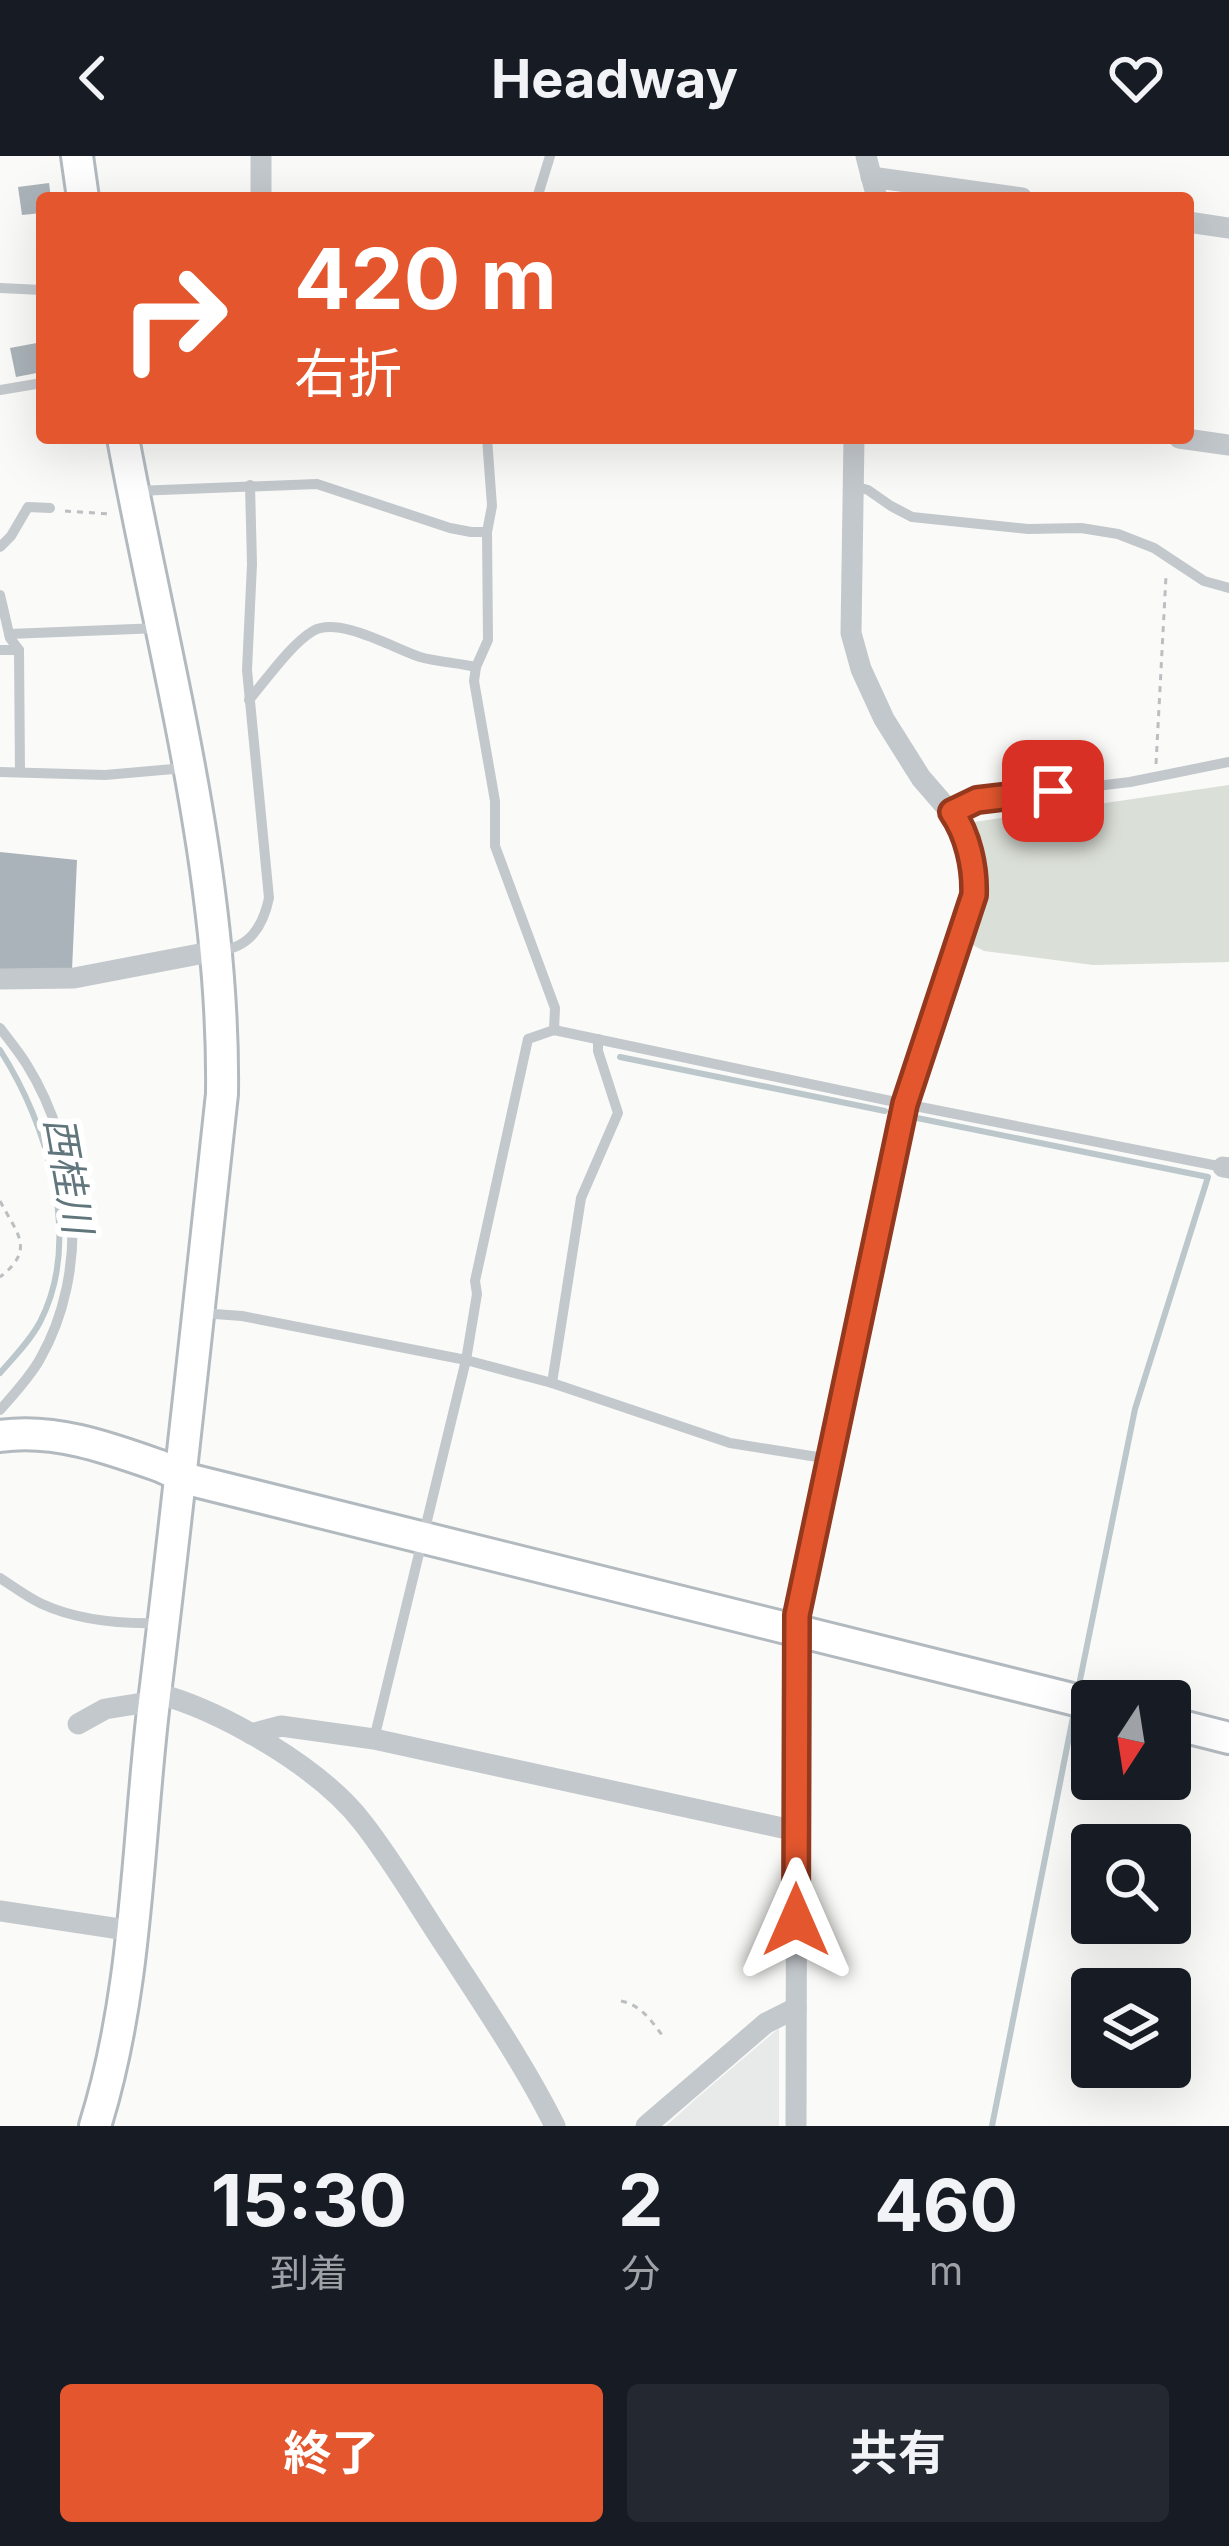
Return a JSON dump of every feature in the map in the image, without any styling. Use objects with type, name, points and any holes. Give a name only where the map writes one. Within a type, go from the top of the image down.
[{"type":"street","points":[[76,156],[81,192]]},
{"type":"street","points":[[261,156],[261,192]]},
{"type":"street","points":[[871,177],[979,192]]},
{"type":"street","points":[[1194,223],[1229,228]]},
{"type":"street","points":[[1194,440],[1229,445]]},
{"type":"street","points":[[95,2126],[119,2025],[133,1931],[222,1094],[223,1043],[211,908],[188,767],[163,628],[128,503],[123,444]]},
{"type":"street","points":[[796,2126],[797,1615],[905,1104],[974,895],[964,834],[952,812],[906,757],[854,651],[854,444]]},
{"type":"street","points":[[0,979],[74,978],[215,951]]},
{"type":"street","points":[[0,1436],[50,1435],[195,1481],[1071,1699]]},
{"type":"street","points":[[79,1724],[105,1708],[155,1697],[178,1700],[251,1734],[317,1779],[362,1821],[510,2047],[554,2126]]},
{"type":"street","points":[[251,1734],[281,1726],[374,1739],[796,1831]]},
{"type":"street","points":[[1191,1728],[1229,1738]]},
{"type":"street","points":[[0,1911],[133,1931]]},
{"type":"street","points":[[646,2126],[766,2023],[796,2008]]},
{"type":"lane","points":[[539,192],[550,156]]},
{"type":"lane","points":[[0,288],[36,290]]},
{"type":"lane","points":[[0,390],[36,384]]},
{"type":"lane","points":[[487,444],[488,640],[474,681],[495,801],[495,846],[555,1007],[554,1030]]},
{"type":"lane","points":[[128,503],[250,485],[317,484],[450,528],[487,532]]},
{"type":"lane","points":[[215,951],[227,951],[252,937],[269,898],[247,670],[250,485]]},
{"type":"lane","points":[[852,486],[868,490],[912,517],[1028,529],[1099,530],[1140,542],[1204,581],[1229,588]]},
{"type":"lane","points":[[0,548],[28,507],[50,508]]},
{"type":"lane","points":[[0,595],[9,634],[19,650],[20,772]]},
{"type":"lane","points":[[249,700],[299,643],[315,630],[330,626],[426,659],[476,667]]},
{"type":"lane","points":[[9,634],[163,628]]},
{"type":"lane","points":[[0,650],[19,650]]},
{"type":"lane","points":[[952,812],[977,800],[1155,778],[1229,762]]},
{"type":"lane","points":[[0,772],[105,775],[188,767]]},
{"type":"lane","points":[[0,1028],[28,1067],[59,1141],[69,1190],[72,1247],[69,1285],[54,1331],[38,1364],[0,1410]]},
{"type":"lane","points":[[374,1739],[466,1360],[475,1281],[528,1040],[554,1030],[1226,1168]]},
{"type":"lane","points":[[552,1383],[581,1198],[618,1113],[598,1039]]},
{"type":"lane","points":[[198,1313],[242,1316],[466,1360],[730,1442],[831,1459]]},
{"type":"lane","points":[[0,1578],[59,1611],[116,1622],[164,1623]]},
{"type":"path","points":[[50,508],[128,503]]},
{"type":"path","points":[[1155,778],[1169,558]]},
{"type":"path","points":[[0,1201],[22,1252],[0,1276]]},
{"type":"path","points":[[621,2001],[633,2003],[665,2038]]},
{"type":"shaded area","points":[[1229,785],[1229,962],[1093,965],[984,951],[971,944],[986,889],[974,822]]},
{"type":"shaded area","points":[[779,2028],[779,2126],[666,2126],[698,2097]]},
{"type":"building","points":[[49,183],[50,192],[36,192],[36,214],[22,215],[18,187]]},
{"type":"building","points":[[36,343],[36,373],[16,377],[10,348]]},
{"type":"building","points":[[0,852],[77,860],[72,970],[0,970]]},
{"type":"waterway","name":"西桂川","points":[[0,1050],[45,1146],[59,1219],[53,1289],[36,1329],[0,1373]]},
{"type":"waterway","points":[[620,1057],[885,1111]]},
{"type":"waterway","points":[[917,1118],[1208,1177],[1135,1409],[1080,1680]]},
{"type":"waterway","points":[[992,2126],[1071,1727]]},
{"type":"route","points":[[796,1920],[797,1615],[905,1104],[974,895],[964,834],[952,812],[977,800],[1053,791]]}]
